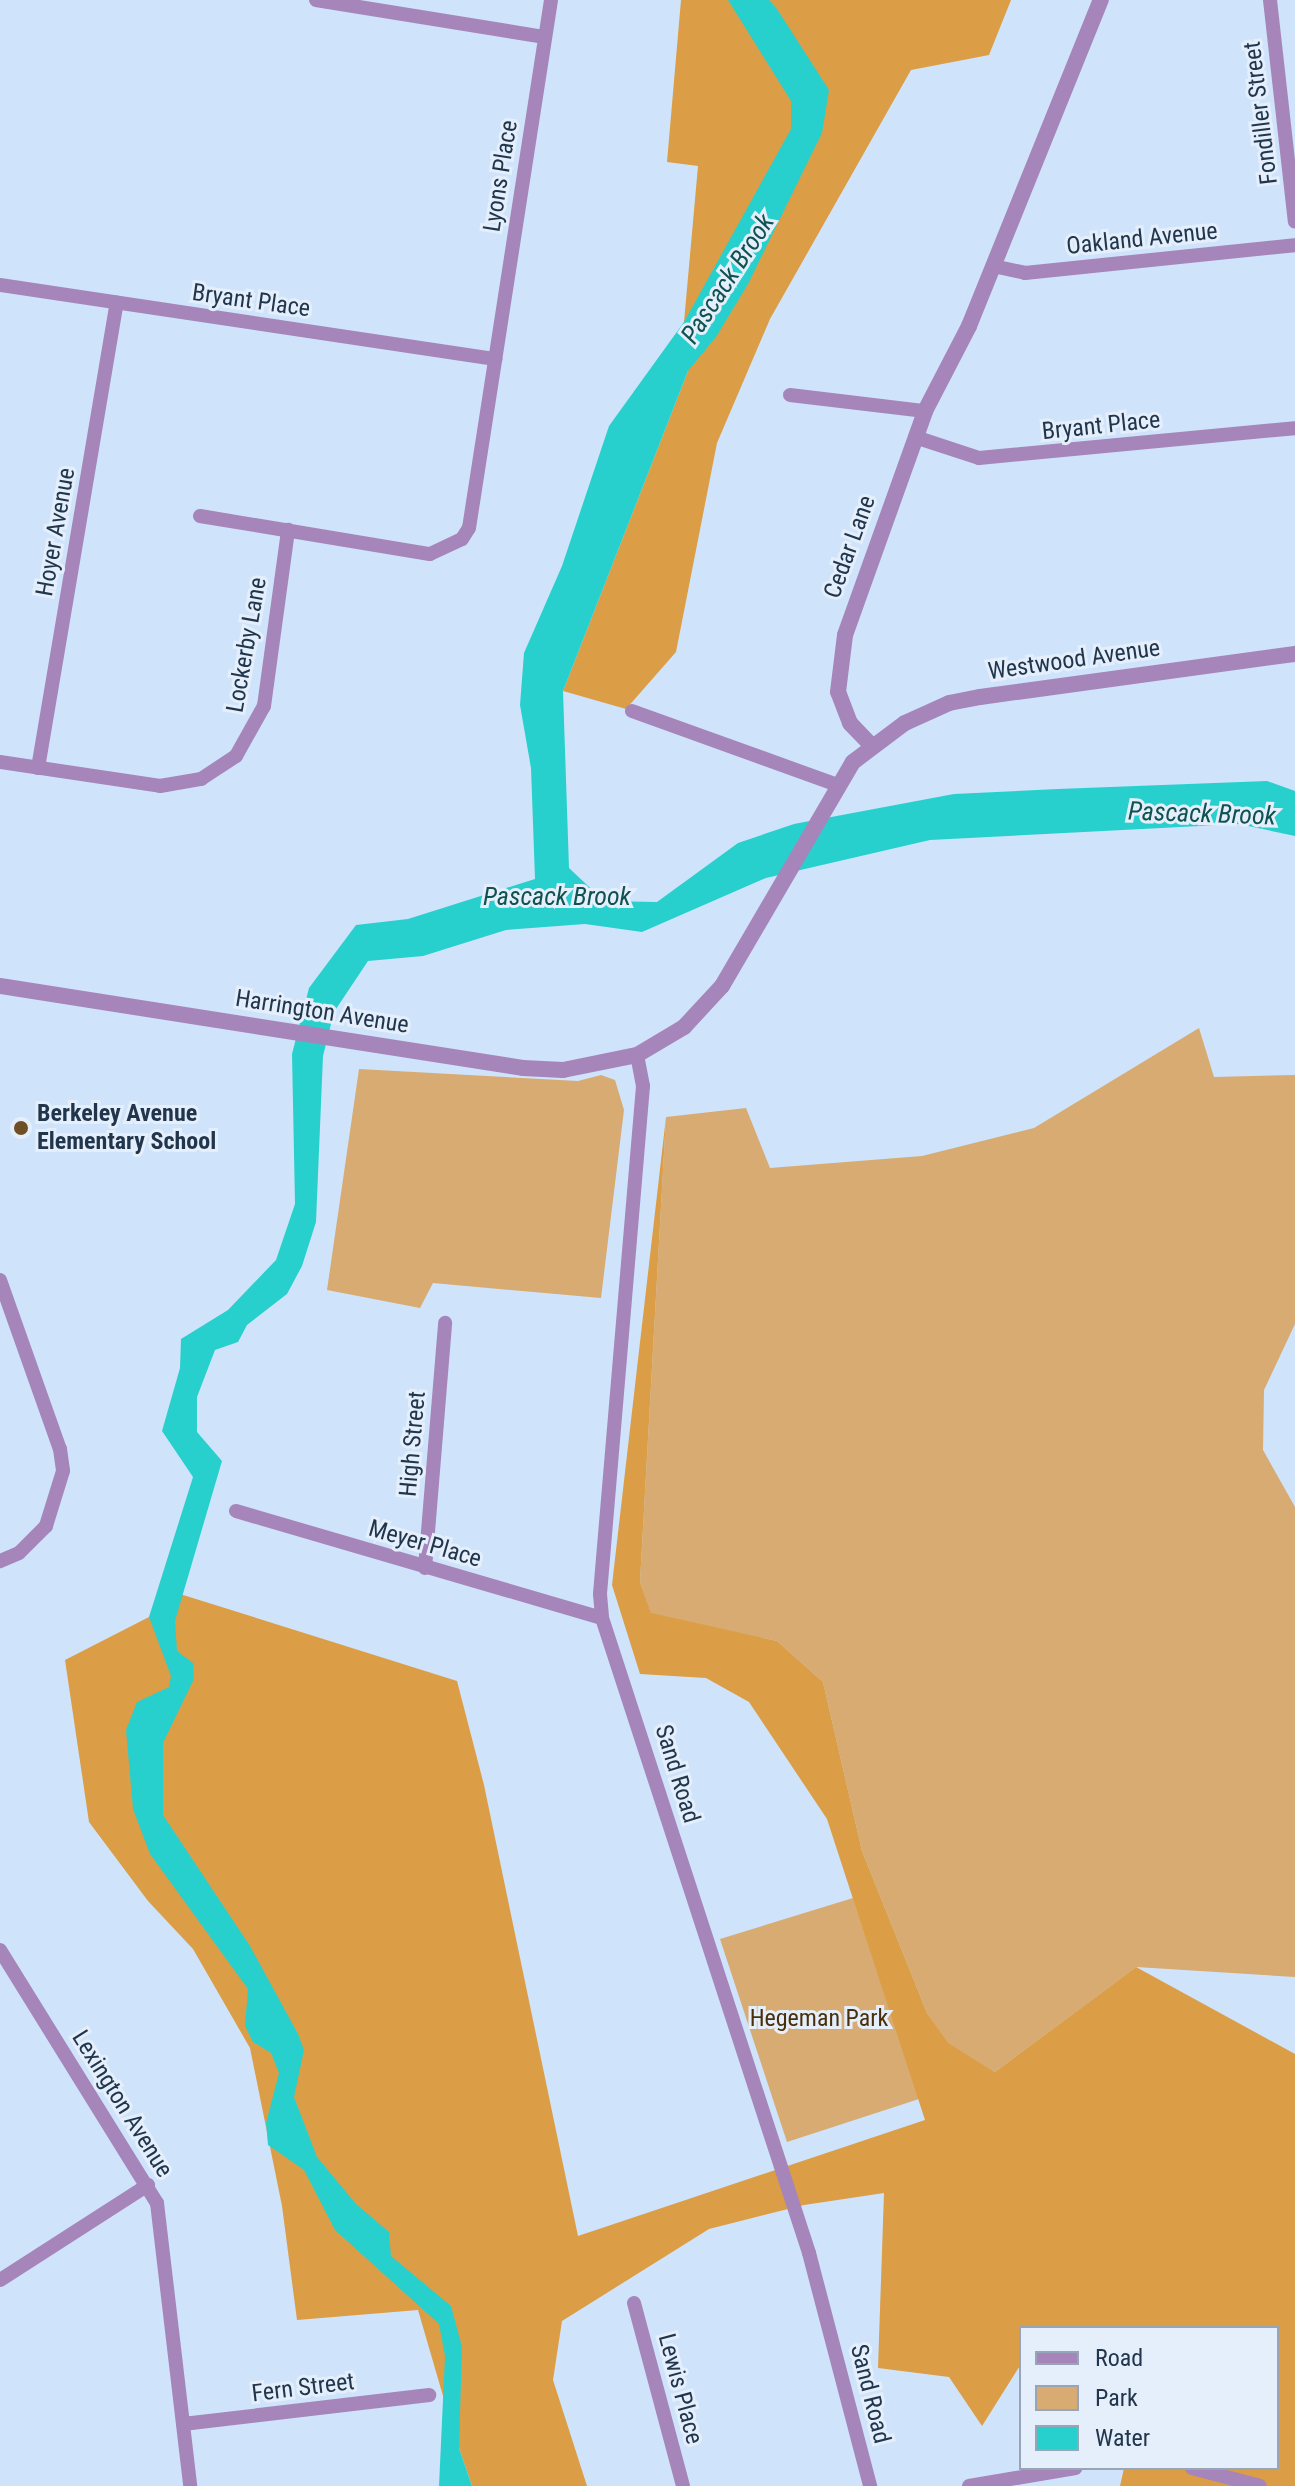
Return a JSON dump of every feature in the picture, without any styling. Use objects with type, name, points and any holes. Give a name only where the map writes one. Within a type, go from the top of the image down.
[{"type":"street","points":[[316,0],[545,37]]},
{"type":"street","name":"Lyons Place","points":[[495,359],[551,0]]},
{"type":"street","name":"Cedar Lane","points":[[871,745],[850,723],[838,692],[840,652],[925,411],[993,266],[1101,0]]},
{"type":"street","name":"Fondiller Street","points":[[1270,0],[1295,222]]},
{"type":"street","name":"Oakland Avenue","points":[[993,266],[1025,273],[1295,245]]},
{"type":"street","name":"Bryant Place","points":[[0,285],[495,359]]},
{"type":"street","name":"Hoyer Avenue","points":[[38,768],[117,303]]},
{"type":"street","points":[[200,516],[430,554],[454,547],[469,528],[495,359]]},
{"type":"street","points":[[790,395],[925,411]]},
{"type":"street","name":"Bryant Place","points":[[915,437],[979,458],[1295,428]]},
{"type":"street","name":"Lockerby Lane","points":[[0,762],[160,786],[201,779],[236,756],[264,706],[288,530]]},
{"type":"street","name":"Westwood Avenue","points":[[871,745],[949,703],[1295,654]]},
{"type":"street","points":[[632,711],[837,785]]},
{"type":"street","points":[[637,1055],[662,1044],[708,1003],[783,883],[837,785],[871,745]]},
{"type":"street","name":"Harrington Avenue","points":[[0,986],[543,1069],[598,1065],[637,1055]]},
{"type":"street","name":"Sand Road","points":[[637,1055],[643,1086],[601,1579],[602,1618],[809,2253],[870,2486]]},
{"type":"street","points":[[0,1280],[54,1431],[63,1471],[56,1508],[33,1541],[0,1561]]},
{"type":"street","name":"High Street","points":[[425,1568],[445,1323]]},
{"type":"street","name":"Meyer Place","points":[[236,1511],[602,1618]]},
{"type":"street","name":"Lexington Avenue","points":[[0,1950],[148,2185],[161,2225],[190,2486]]},
{"type":"street","points":[[0,2280],[148,2185]]},
{"type":"street","name":"Lewis Place","points":[[634,2303],[683,2486]]},
{"type":"street","name":"Fern Street","points":[[183,2424],[429,2395]]},
{"type":"street","points":[[969,2486],[1063,2470]]},
{"type":"street","points":[[1200,2470],[1260,2486]]},
{"type":"green space","points":[[1199,1028],[1214,1077],[1295,1075],[1295,1324],[1264,1390],[1263,1450],[1295,1507],[1295,1977],[1136,1967],[995,2072],[947,2043],[927,2013],[862,1851],[823,1682],[777,1641],[651,1614],[640,1582],[666,1117],[746,1108],[770,1168],[922,1156],[1034,1128]]},
{"type":"green space","points":[[359,1069],[578,1081],[601,1075],[615,1080],[624,1110],[601,1298],[433,1283],[420,1308],[327,1290]]},
{"type":"green space","name":"Hegeman Park","points":[[853,1898],[919,2099],[787,2142],[720,1939]]},
{"type":"shaded area","points":[[681,0],[1011,0],[989,55],[911,70],[770,319],[717,443],[676,652],[626,709],[563,691],[688,371],[684,322],[698,166],[667,162]]},
{"type":"shaded area","points":[[666,1117],[640,1582],[651,1613],[777,1641],[823,1682],[862,1851],[927,2013],[948,2043],[995,2072],[1136,1967],[1295,2054],[1295,2486],[1120,2486],[1124,2470],[1279,2470],[1279,2326],[1019,2326],[1019,2367],[982,2426],[949,2377],[878,2368],[884,2193],[804,2205],[709,2229],[562,2321],[553,2380],[587,2486],[472,2486],[459,2448],[458,2397],[448,2413],[418,2310],[297,2320],[282,2206],[250,2048],[193,1949],[148,1901],[89,1822],[65,1660],[149,1617],[180,1594],[457,1681],[484,1785],[578,2236],[925,2120],[827,1819],[749,1702],[706,1678],[640,1674],[612,1585]]},
{"type":"water","name":"Pascack Brook","points":[[728,0],[769,0],[777,9],[829,90],[822,133],[748,284],[716,337],[688,371],[563,691],[569,868],[604,901],[657,902],[738,843],[794,824],[954,794],[1058,789],[1267,781],[1295,791],[1295,836],[1239,824],[930,840],[766,878],[642,932],[585,924],[506,930],[423,956],[368,961],[334,1012],[323,1056],[316,1222],[302,1266],[287,1294],[247,1325],[238,1342],[215,1350],[197,1397],[197,1432],[222,1461],[175,1621],[177,1651],[193,1663],[194,1679],[163,1743],[163,1815],[250,1946],[298,2034],[304,2050],[294,2097],[317,2157],[356,2204],[389,2232],[391,2256],[451,2306],[462,2347],[459,2448],[472,2486],[439,2486],[445,2356],[439,2324],[335,2230],[304,2170],[268,2145],[266,2123],[279,2073],[271,2053],[253,2042],[245,2026],[248,1989],[150,1854],[133,1809],[126,1730],[137,1702],[169,1687],[171,1676],[149,1617],[193,1477],[162,1431],[180,1368],[181,1339],[228,1310],[276,1260],[295,1204],[292,1054],[309,988],[356,925],[408,919],[535,879],[531,768],[520,705],[524,653],[562,566],[609,426],[684,322],[791,129],[791,101]]},
{"type":"place","name":"Berkeley Avenue Elementary School","points":[[21,1128]]}]
